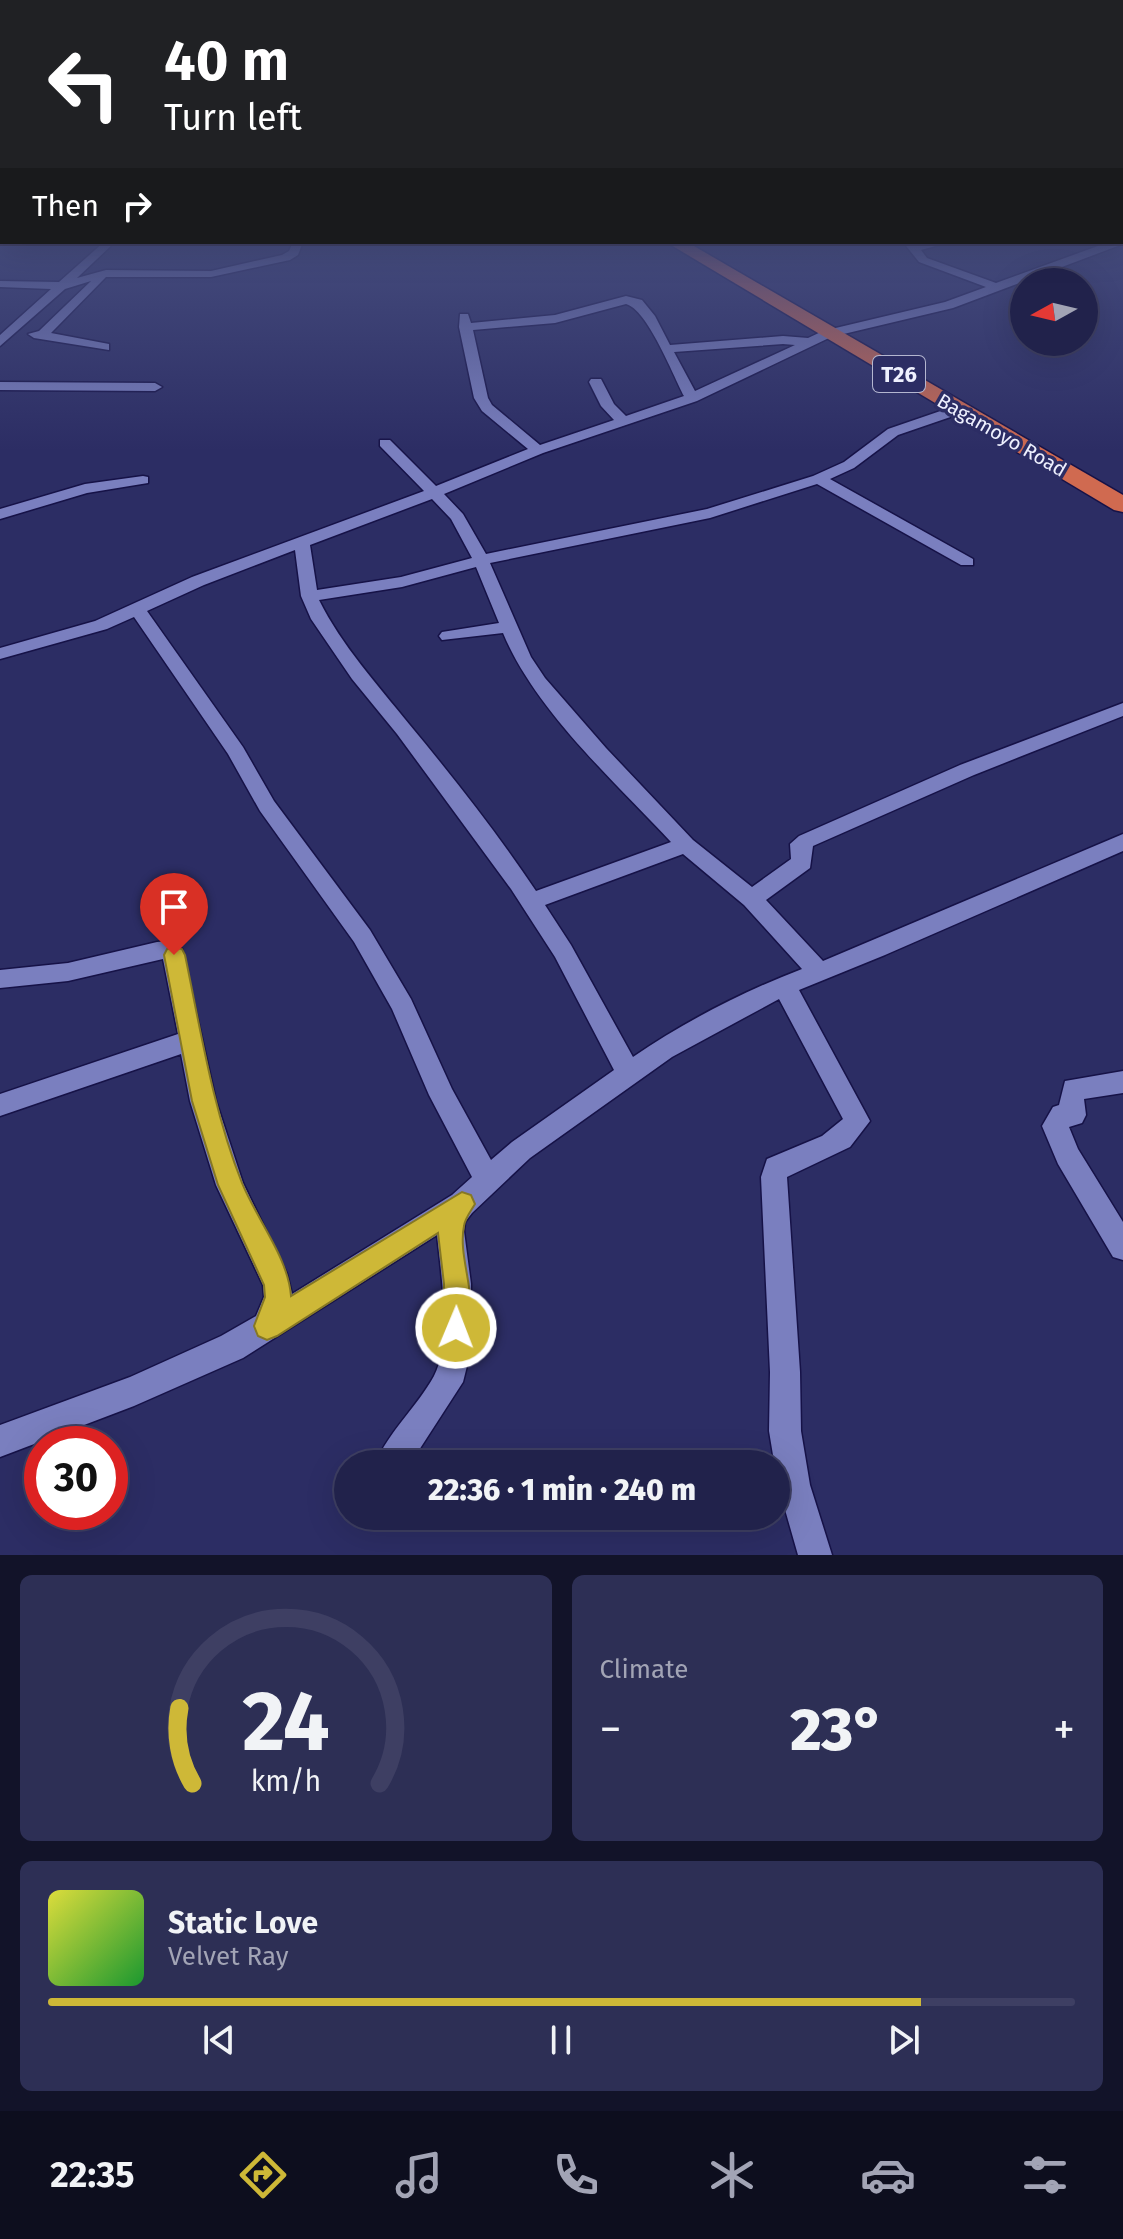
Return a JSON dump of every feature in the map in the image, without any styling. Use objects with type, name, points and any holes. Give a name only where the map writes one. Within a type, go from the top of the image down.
[{"type":"highway","name":"Bagamoyo Road","points":[[770,306],[819,338],[960,409],[1119,499]]},
{"type":"street","points":[[5,337],[41,306]]},
{"type":"street","points":[[43,334],[72,306]]},
{"type":"street","points":[[538,450],[487,408],[481,398],[465,322],[555,319],[600,306]]},
{"type":"street","points":[[642,306],[692,398]]},
{"type":"street","points":[[666,349],[819,338],[943,306]]},
{"type":"street","points":[[5,337],[43,334],[105,347]]},
{"type":"street","points":[[0,654],[101,625],[198,581],[436,492],[538,450],[692,398],[819,338]]},
{"type":"street","points":[[596,382],[608,406],[623,421]]},
{"type":"street","points":[[0,386],[155,387]]},
{"type":"street","points":[[309,596],[402,582],[481,560],[710,513],[818,479],[849,465],[893,432],[960,409]]},
{"type":"street","points":[[385,443],[458,517],[481,560],[522,657],[538,682],[599,753],[686,845],[752,899],[819,972]]},
{"type":"street","points":[[818,479],[967,562]]},
{"type":"street","points":[[0,514],[75,492],[143,480]]},
{"type":"street","points":[[302,543],[309,596],[320,619],[358,675],[466,811],[531,902],[563,951],[629,1074]]},
{"type":"street","points":[[137,609],[236,752],[267,806],[362,936],[403,1006],[442,1095],[488,1180]]},
{"type":"street","points":[[448,636],[510,627]]},
{"type":"street","points":[[752,899],[802,862],[801,844],[806,841],[967,770],[1123,709]]},
{"type":"street","points":[[401,1450],[448,1382],[456,1350],[457,1284],[450,1231],[452,1217],[521,1150],[663,1050],[783,986],[1123,842]]},
{"type":"street","points":[[531,902],[686,845]]},
{"type":"street","points":[[0,979],[68,972],[169,950],[174,955],[203,1101],[230,1185],[277,1284],[278,1297],[267,1326]]},
{"type":"street","points":[[783,986],[797,1006],[857,1121],[852,1129],[827,1147],[776,1168],[774,1177],[785,1372],[785,1431],[794,1485],[815,1555]]},
{"type":"street","points":[[0,1105],[191,1040]]},
{"type":"street","points":[[1123,1082],[1074,1089],[1071,1099],[1073,1115],[1062,1115],[1055,1126],[1067,1156],[1123,1247]]},
{"type":"street","points":[[0,1441],[134,1391],[232,1347],[462,1204]]},
{"type":"route","points":[[174,955],[203,1101],[230,1185],[277,1284],[278,1297],[267,1326],[462,1204],[452,1217],[450,1231],[457,1284],[456,1328]]}]
